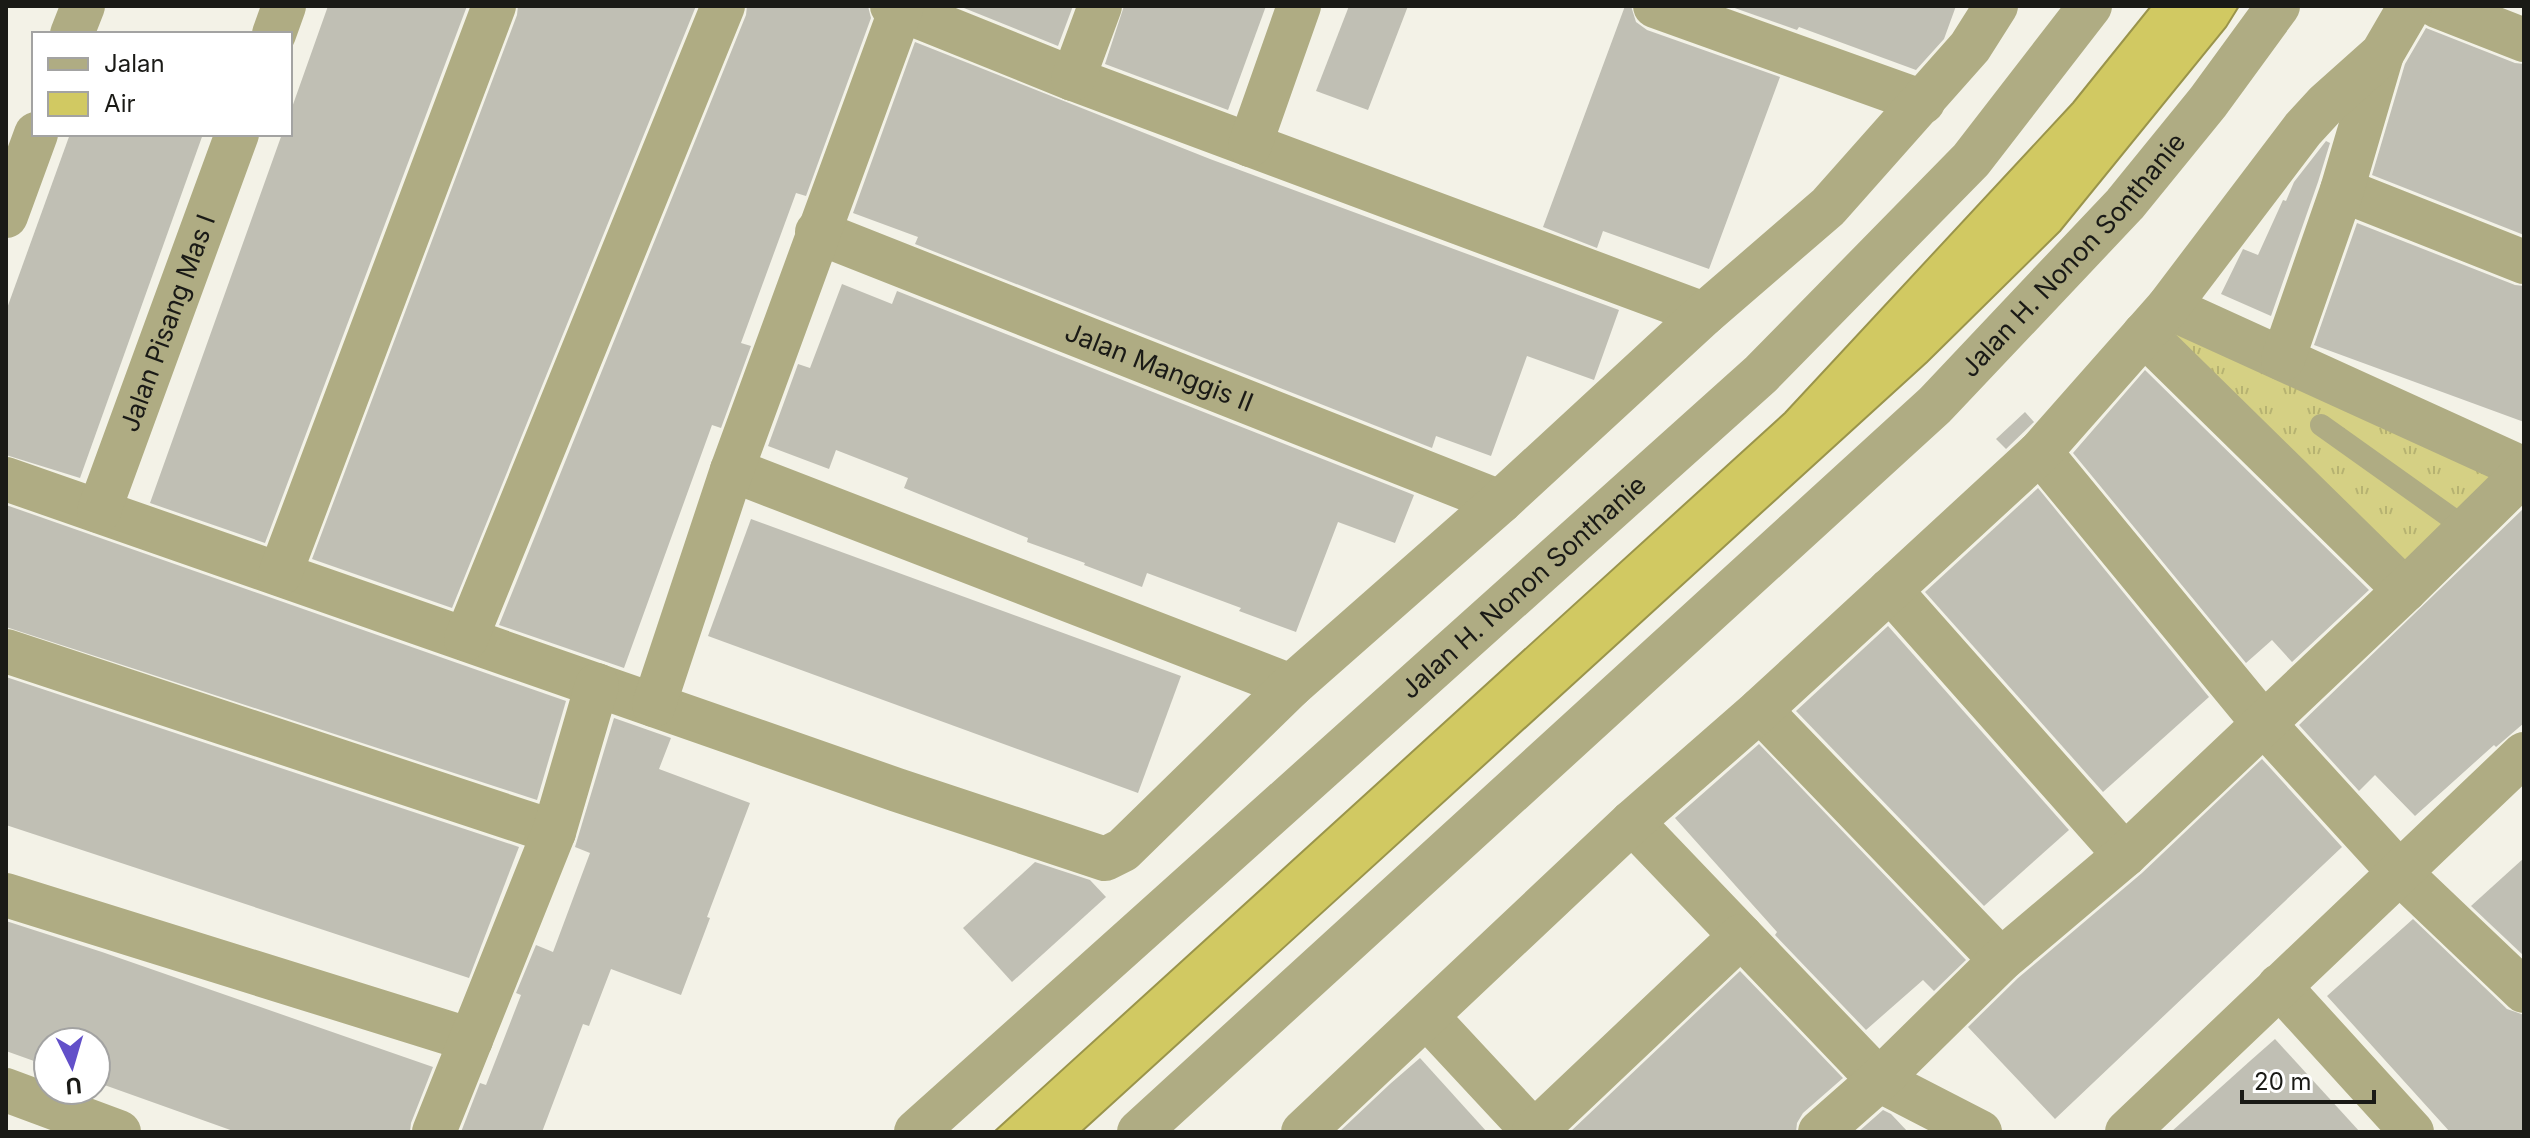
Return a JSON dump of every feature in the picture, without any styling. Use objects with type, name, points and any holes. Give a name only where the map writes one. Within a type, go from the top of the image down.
[{"type":"street","points":[[73,32],[83,6]]},
{"type":"street","points":[[275,32],[284,6]]},
{"type":"street","points":[[280,574],[494,6]]},
{"type":"street","points":[[466,639],[723,6]]},
{"type":"street","points":[[1073,79],[1100,6]]},
{"type":"street","points":[[1250,145],[1299,6]]},
{"type":"street","points":[[1655,6],[1923,102]]},
{"type":"street","points":[[6,479],[1105,859],[1123,850],[1291,686],[1500,502],[1704,314],[1828,207],[1970,47],[1996,6]]},
{"type":"street","name":"Jalan H. Nonon Sonthanie","points":[[916,1132],[1761,374],[1971,160],[2090,6]]},
{"type":"street","name":"Jalan H. Nonon Sonthanie","points":[[1139,1132],[1935,405],[2125,204],[2208,102],[2278,6]]},
{"type":"street","points":[[2283,359],[2342,190],[2382,54],[2410,6]]},
{"type":"street","points":[[2437,6],[2524,40]]},
{"type":"street","points":[[654,705],[732,470],[898,7],[1073,79],[1704,314]]},
{"type":"street","points":[[1308,1131],[1632,822],[1760,710],[2040,452],[2156,321],[2303,129],[2382,54]]},
{"type":"street","points":[[6,216],[35,136]]},
{"type":"street","name":"Jalan Pisang Mas I","points":[[99,511],[236,136]]},
{"type":"street","points":[[2342,190],[2524,262]]},
{"type":"street","name":"Jalan Manggis II","points":[[817,232],[1500,502]]},
{"type":"street","points":[[1820,1132],[1879,1080],[2001,960],[2125,855],[2405,590],[2524,471],[2283,359],[2156,321]]},
{"type":"street","points":[[2156,321],[2405,590]]},
{"type":"street","points":[[2040,452],[2264,724],[2400,873],[2524,991]]},
{"type":"street","points":[[732,470],[1291,686]]},
{"type":"street","points":[[1890,590],[2125,855]]},
{"type":"street","points":[[6,651],[554,832]]},
{"type":"street","points":[[434,1132],[554,832],[597,685]]},
{"type":"street","points":[[1760,710],[2001,960]]},
{"type":"street","points":[[2140,1128],[2279,986],[2524,754]]},
{"type":"street","points":[[1632,822],[1879,1080],[1980,1132]]},
{"type":"street","points":[[6,895],[471,1040]]},
{"type":"street","points":[[1427,1017],[1534,1132],[1741,936]]},
{"type":"street","points":[[2279,986],[2412,1132]]},
{"type":"street","points":[[6,1090],[119,1132]]},
{"type":"lane","points":[[2321,425],[2467,529]]},
{"type":"green space","points":[[2168,307],[2524,469],[2405,590],[2144,334]]},
{"type":"water","points":[[2151,6],[2239,6],[2226,27],[2060,231],[1927,362],[1081,1132],[994,1132],[1785,413],[2073,103]]},
{"type":"building","points":[[328,6],[467,6],[265,543],[150,503],[281,136],[292,136],[292,107]]},
{"type":"building","points":[[518,6],[696,6],[452,608],[312,559]]},
{"type":"building","points":[[747,6],[868,6],[871,18],[806,196],[796,193],[741,343],[751,346],[721,428],[712,425],[624,668],[499,625],[746,15]]},
{"type":"building","points":[[959,6],[1073,6],[1058,46]]},
{"type":"building","points":[[1124,6],[1266,6],[1228,110],[1105,64]]},
{"type":"building","points":[[1349,6],[1408,6],[1368,110],[1316,91]]},
{"type":"building","points":[[1625,6],[1631,6],[1636,22],[1647,30],[1780,77],[1709,269],[1603,231],[1597,248],[1543,227]]},
{"type":"building","points":[[1729,6],[1956,6],[1944,39],[1916,70],[1799,27],[1797,30]]},
{"type":"building","points":[[2426,28],[2524,64],[2524,235],[2372,175],[2405,64]]},
{"type":"building","points":[[915,42],[1210,159],[1619,310],[1594,380],[1527,356],[1491,456],[1436,436],[1432,448],[915,244],[918,237],[853,213]]},
{"type":"building","points":[[69,136],[202,136],[80,478],[6,455],[6,311]]},
{"type":"building","points":[[2326,141],[2330,143],[2318,182],[2271,316],[2221,294],[2243,249],[2258,255],[2283,200],[2286,201],[2294,182]]},
{"type":"building","points":[[2357,223],[2524,286],[2524,422],[2314,345]]},
{"type":"building","points":[[842,284],[892,304],[897,291],[1414,495],[1395,543],[1338,522],[1296,632],[1147,573],[1142,587],[1084,565],[1027,542],[1028,538],[904,488],[908,478],[836,450],[829,469],[768,446],[798,364],[810,368]]},
{"type":"building","points":[[2145,370],[2369,590],[2292,662],[2272,640],[2246,663],[2073,453]]},
{"type":"building","points":[[2025,412],[2034,422],[2006,449],[1996,439]]},
{"type":"building","points":[[2038,488],[2209,697],[2103,792],[1925,592]]},
{"type":"building","points":[[6,505],[566,701],[537,800],[6,627]]},
{"type":"building","points":[[2524,508],[2524,723],[2496,747],[2494,745],[2415,816],[2375,775],[2359,791],[2299,725]]},
{"type":"building","points":[[751,519],[1181,676],[1138,793],[708,636]]},
{"type":"building","points":[[1888,626],[2069,830],[1984,906],[1796,711]]},
{"type":"building","points":[[6,677],[519,847],[469,978],[6,825]]},
{"type":"building","points":[[614,718],[671,738],[659,769],[750,803],[707,917],[710,918],[681,995],[611,969],[589,1026],[583,1024],[542,1132],[461,1132],[480,1083],[486,1085],[521,995],[516,993],[536,945],[553,952],[590,853],[575,847]]},
{"type":"building","points":[[1759,744],[1966,960],[1934,991],[1923,980],[1866,1030],[1775,935],[1777,932],[1675,818]]},
{"type":"building","points":[[2262,759],[2342,847],[2055,1119],[1968,1027],[2018,978],[2142,873]]},
{"type":"building","points":[[2524,858],[2524,956],[2471,906]]},
{"type":"building","points":[[1035,862],[1090,880],[1106,897],[1012,982],[963,928]]},
{"type":"building","points":[[2413,919],[2507,1009],[2524,1015],[2524,1132],[2450,1132],[2327,996]]},
{"type":"building","points":[[6,921],[433,1067],[410,1132],[236,1132],[112,1088],[112,1026],[32,1026],[32,1060],[6,1051]]},
{"type":"building","points":[[1740,971],[1843,1078],[1803,1113],[1796,1132],[1570,1132]]},
{"type":"building","points":[[2275,1039],[2360,1132],[2171,1132],[2250,1061]]},
{"type":"building","points":[[1420,1058],[1487,1132],[1339,1132],[1390,1084]]},
{"type":"building","points":[[1883,1110],[1908,1132],[1858,1132]]}]
